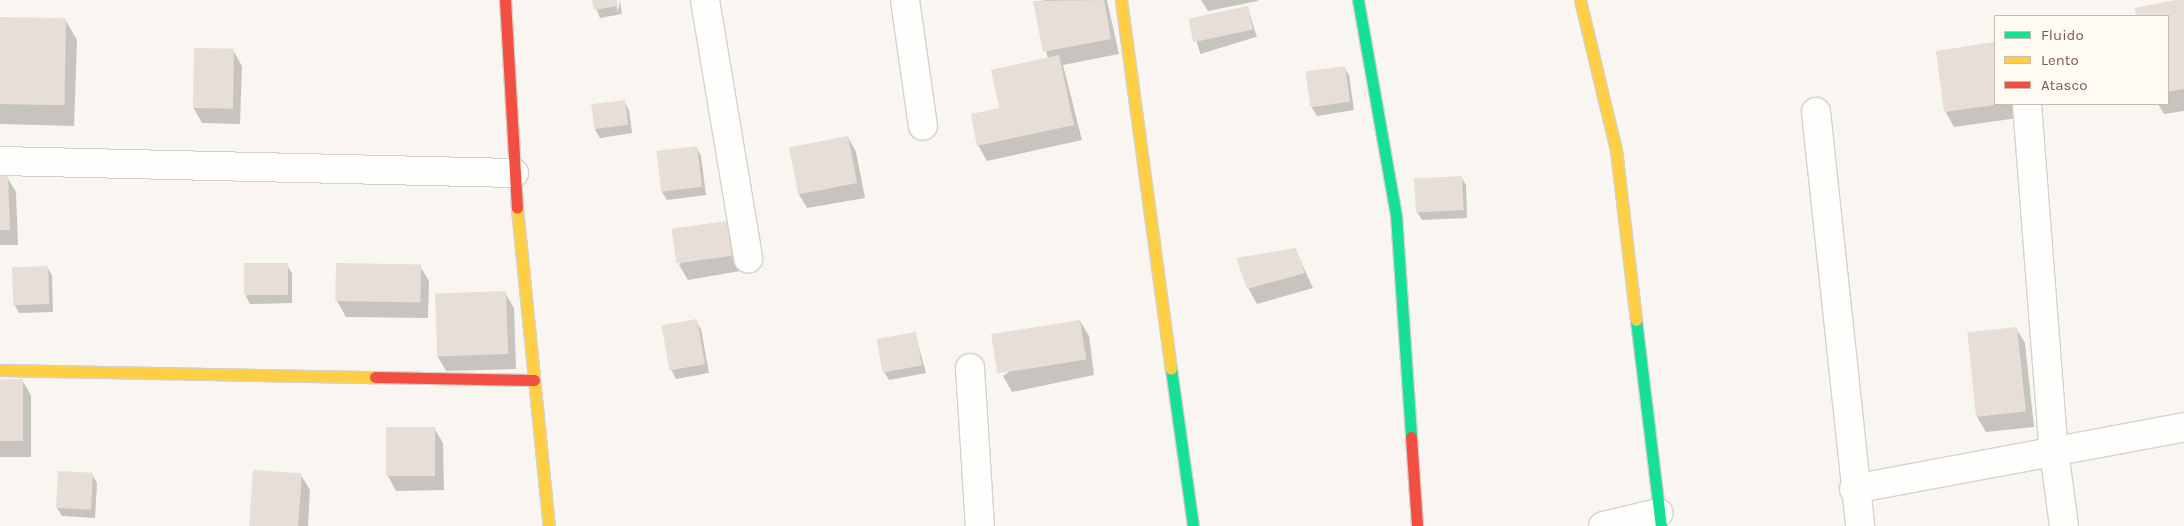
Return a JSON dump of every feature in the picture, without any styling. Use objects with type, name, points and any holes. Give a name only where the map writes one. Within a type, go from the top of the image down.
[{"type":"street","points":[[505,0],[514,173],[549,526]]},
{"type":"street","points":[[705,0],[748,258]]},
{"type":"street","points":[[905,0],[923,126]]},
{"type":"street","points":[[1121,0],[1193,526]]},
{"type":"street","points":[[1358,0],[1396,215],[1417,526]]},
{"type":"street","points":[[1580,0],[1616,150],[1659,519],[1603,526]]},
{"type":"street","points":[[2027,105],[2054,451],[2064,526]]},
{"type":"street","points":[[1816,112],[1854,489],[1860,526]]},
{"type":"street","points":[[0,162],[514,173]]},
{"type":"street","points":[[970,368],[980,526]]},
{"type":"street","points":[[0,370],[534,380]]},
{"type":"street","points":[[1854,489],[2184,426]]},
{"type":"building","points":[[592,0],[617,0],[618,6],[594,10]]},
{"type":"building","points":[[1104,0],[1111,39],[1043,52],[1033,1]]},
{"type":"building","points":[[2184,0],[2184,89],[2169,92],[2169,15],[2136,15],[2135,8]]},
{"type":"building","points":[[1248,6],[1253,29],[1193,42],[1188,19]]},
{"type":"building","points":[[0,17],[66,18],[64,105],[0,104]]},
{"type":"building","points":[[1994,42],[1995,105],[1944,112],[1936,51]]},
{"type":"building","points":[[194,48],[234,49],[233,109],[193,108]]},
{"type":"building","points":[[1059,55],[1074,125],[977,146],[971,114],[999,108],[991,70]]},
{"type":"building","points":[[1345,66],[1350,102],[1310,107],[1305,72]]},
{"type":"building","points":[[625,100],[628,125],[594,129],[591,104]]},
{"type":"building","points":[[848,136],[857,183],[798,195],[789,147]]},
{"type":"building","points":[[697,146],[702,187],[661,192],[656,151]]},
{"type":"building","points":[[8,175],[10,230],[0,230],[0,176]]},
{"type":"building","points":[[1462,176],[1464,210],[1416,212],[1414,179]]},
{"type":"building","points":[[727,221],[732,256],[676,263],[672,229]]},
{"type":"building","points":[[1296,248],[1305,273],[1247,289],[1236,258]]},
{"type":"building","points":[[244,263],[288,263],[288,295],[244,295]]},
{"type":"building","points":[[336,263],[421,264],[420,302],[335,301]]},
{"type":"building","points":[[48,266],[49,304],[13,305],[12,267]]},
{"type":"building","points":[[506,291],[508,354],[437,356],[435,293]]},
{"type":"building","points":[[697,319],[705,364],[670,371],[662,325]]},
{"type":"building","points":[[1080,320],[1086,360],[997,374],[991,334]]},
{"type":"building","points":[[2017,327],[2026,412],[1976,417],[1967,332]]},
{"type":"building","points":[[916,332],[922,365],[883,372],[877,339]]},
{"type":"building","points":[[0,379],[23,379],[23,441],[0,441]]},
{"type":"building","points":[[386,427],[435,427],[435,476],[386,476]]},
{"type":"building","points":[[253,470],[302,473],[298,526],[249,526]]},
{"type":"building","points":[[58,471],[93,473],[91,510],[56,508]]},
{"type":"traffic: fast","points":[[1358,0],[1396,215],[1411,437]]},
{"type":"traffic: fast","points":[[1636,320],[1661,526]]},
{"type":"traffic: fast","points":[[1171,369],[1193,526]]},
{"type":"traffic: slow","points":[[1121,0],[1171,369]]},
{"type":"traffic: slow","points":[[1580,0],[1616,150],[1636,320]]},
{"type":"traffic: slow","points":[[517,208],[549,526]]},
{"type":"traffic: slow","points":[[0,370],[375,377]]},
{"type":"traffic: jam","points":[[505,0],[517,208]]},
{"type":"traffic: jam","points":[[375,377],[534,380]]},
{"type":"traffic: jam","points":[[1411,437],[1417,526]]}]
